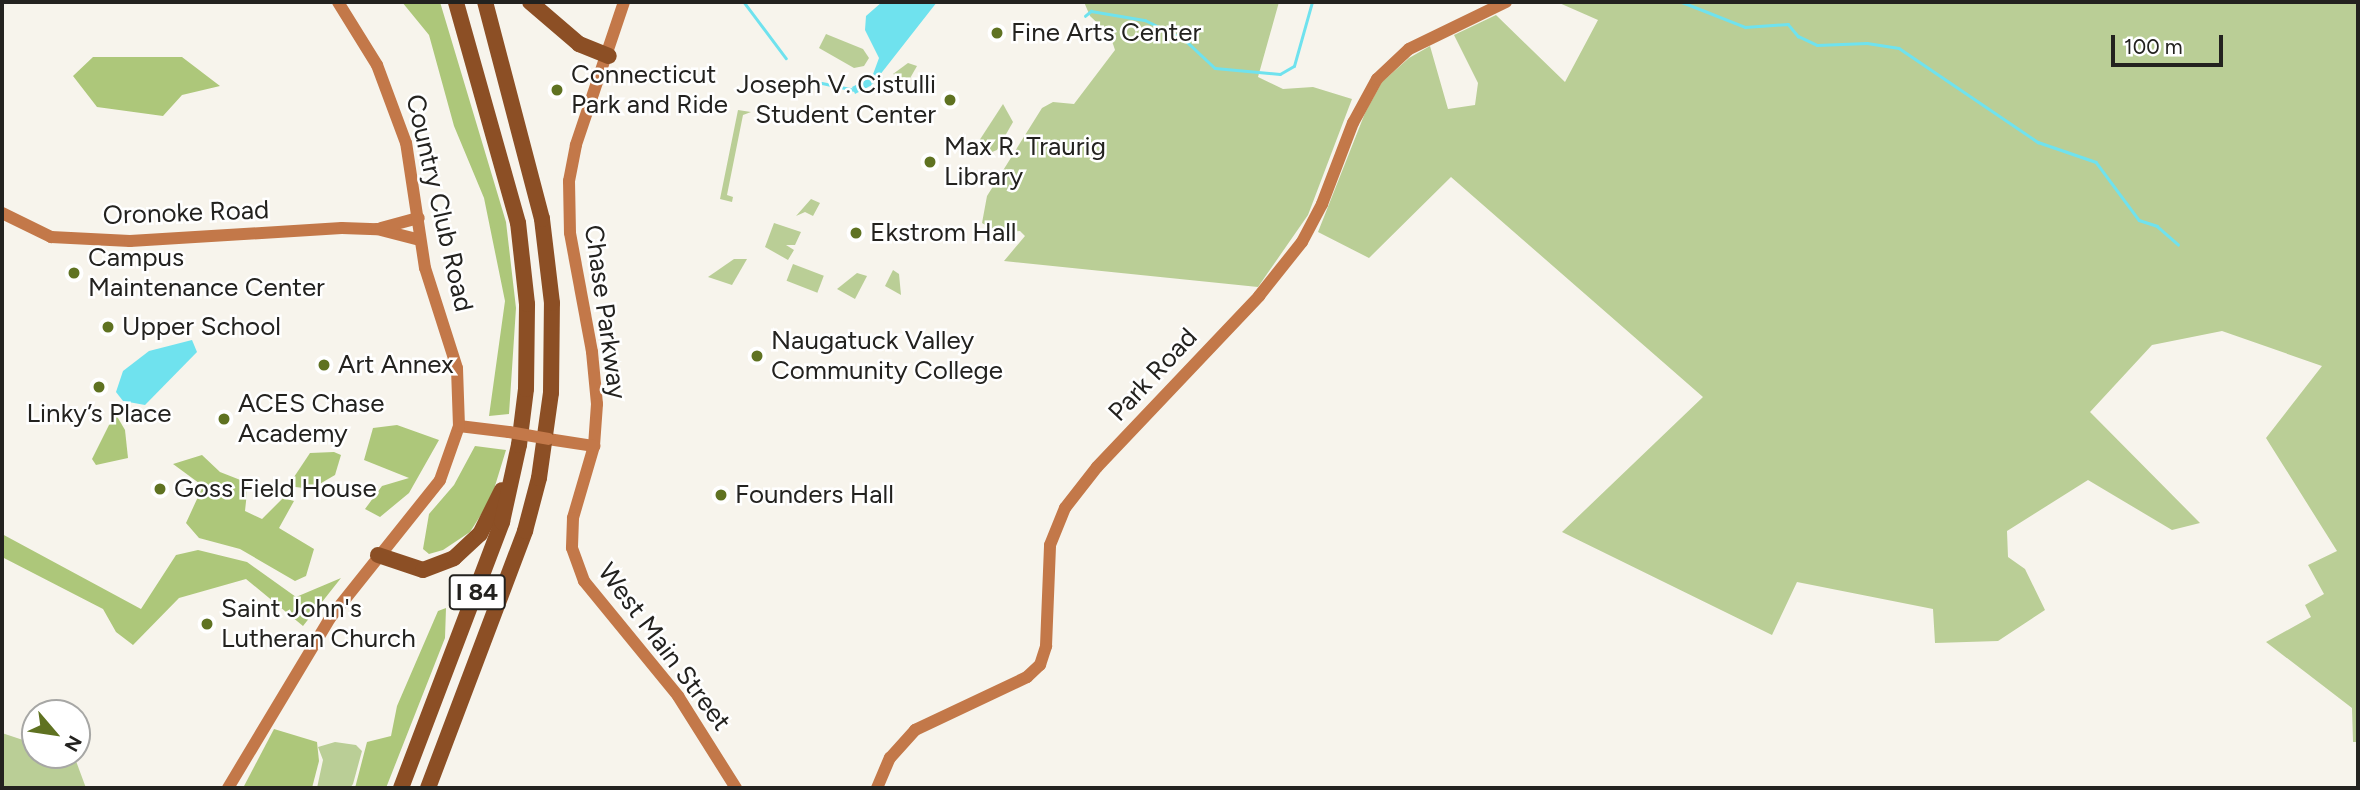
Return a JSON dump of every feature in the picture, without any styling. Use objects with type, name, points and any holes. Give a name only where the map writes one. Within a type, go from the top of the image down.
[{"type":"highway","name":"I 84","points":[[401,788],[499,531],[514,471],[526,389],[527,307],[518,223],[456,2]]},
{"type":"highway","name":"I 84","points":[[428,788],[525,531],[539,478],[551,393],[552,303],[542,219],[485,2]]},
{"type":"highway","points":[[530,2],[573,39],[608,56]]},
{"type":"highway","points":[[378,555],[423,570],[454,558],[473,543],[504,484],[526,389]]},
{"type":"main road","name":"Country Club Road","points":[[338,2],[369,48],[390,95],[412,166],[428,281],[457,368],[459,426]]},
{"type":"main road","name":"Chase Parkway","points":[[594,446],[596,378],[570,233],[569,181],[581,128],[608,56],[624,2]]},
{"type":"main road","name":"Park Road","points":[[877,788],[890,758],[915,730],[1027,677],[1040,665],[1046,646],[1051,545],[1065,508],[1097,467],[1259,296],[1302,242],[1322,204],[1353,123],[1377,79],[1409,49],[1506,2]]},
{"type":"main road","name":"Oronoke Road","points":[[2,213],[51,237],[130,241],[377,229],[419,218]]},
{"type":"main road","name":"Oronoke Road","points":[[377,229],[421,240]]},
{"type":"main road","points":[[228,788],[303,659],[378,555],[440,480],[459,426],[594,446]]},
{"type":"main road","name":"West Main Street","points":[[594,446],[572,526],[577,569],[678,695],[736,788]]},
{"type":"green space","points":[[402,2],[440,2],[506,222],[516,308],[509,414],[489,416],[505,301],[484,198],[454,126],[429,35]]},
{"type":"green space","points":[[1084,2],[1279,2],[1258,77],[1283,89],[1313,87],[1352,99],[1308,215],[1258,287],[1004,261],[1025,236],[1020,231],[997,232],[982,223],[987,196],[1042,108],[1053,102],[1074,104],[1115,50],[1110,35],[1090,16]]},
{"type":"green space","points":[[1557,2],[2358,2],[2358,742],[2353,742],[2352,708],[2266,642],[2311,617],[2305,605],[2324,594],[2308,565],[2337,551],[2266,438],[2322,366],[2222,331],[2152,345],[2090,412],[2200,523],[2172,530],[2088,480],[2007,531],[2008,557],[2025,569],[2045,610],[1998,641],[1935,643],[1933,609],[1797,582],[1772,635],[1562,532],[1703,397],[1451,177],[1369,258],[1318,232],[1365,113],[1382,82],[1409,58],[1430,46],[1448,109],[1475,105],[1478,83],[1454,35],[1496,15],[1565,82],[1598,20]]},
{"type":"green space","points":[[826,34],[863,49],[869,58],[864,66],[854,68],[819,48]]},
{"type":"green space","points":[[93,57],[182,57],[220,86],[182,95],[163,116],[97,107],[73,76]]},
{"type":"green space","points":[[908,63],[917,66],[909,80],[893,74]]},
{"type":"green space","points":[[1003,104],[1013,122],[997,150],[992,152],[977,144]]},
{"type":"green space","points":[[738,110],[751,112],[743,115],[727,195],[733,197],[732,202],[720,199]]},
{"type":"green space","points":[[811,199],[820,203],[813,216],[805,212],[796,216]]},
{"type":"green space","points":[[774,223],[801,232],[795,245],[786,245],[794,250],[788,260],[765,247]]},
{"type":"green space","points":[[734,259],[747,259],[732,285],[708,277]]},
{"type":"green space","points":[[793,264],[824,276],[817,293],[787,281]]},
{"type":"green space","points":[[893,270],[899,274],[901,295],[885,286]]},
{"type":"green space","points":[[857,273],[867,276],[855,299],[837,289]]},
{"type":"green space","points":[[115,413],[125,430],[128,458],[96,465],[92,459]]},
{"type":"green space","points":[[397,425],[439,440],[409,493],[380,517],[365,509],[382,486],[409,478],[364,460],[373,428]]},
{"type":"green space","points":[[475,446],[506,450],[491,499],[470,532],[443,550],[429,554],[423,549],[429,514],[454,485]]},
{"type":"green space","points":[[334,452],[341,455],[335,475],[311,489],[288,486],[310,453]]},
{"type":"green space","points":[[202,455],[220,472],[248,483],[245,511],[262,519],[283,498],[294,501],[279,528],[314,549],[306,576],[295,581],[240,549],[199,538],[186,523],[203,486],[173,464]]},
{"type":"green space","points":[[2,534],[141,609],[176,555],[198,550],[247,562],[296,597],[341,578],[303,626],[246,579],[179,598],[133,645],[116,632],[103,609],[2,557]]},
{"type":"green space","points":[[446,608],[445,638],[386,788],[355,788],[367,742],[391,736],[397,706],[438,611]]},
{"type":"green space","points":[[274,729],[317,742],[319,761],[312,788],[243,788]]},
{"type":"green space","points":[[2,733],[21,739],[21,769],[79,769],[86,788],[2,788]]},
{"type":"green space","points":[[335,742],[356,745],[362,751],[353,784],[350,788],[317,788],[323,760],[318,747]]},
{"type":"water","points":[[882,2],[937,2],[872,85],[855,94],[852,87],[872,77],[879,58],[865,30],[866,16]]},
{"type":"water","points":[[192,340],[197,352],[145,405],[123,401],[116,392],[123,371],[149,351]]},
{"type":"waterway","points":[[744,2],[786,58]]},
{"type":"waterway","points":[[1085,16],[1091,11],[1145,20],[1184,39],[1215,68],[1280,74],[1294,66],[1312,2]]},
{"type":"waterway","points":[[1682,2],[1745,27],[1788,24],[1798,36],[1817,45],[1867,43],[1899,48],[2038,142],[2096,162],[2139,220],[2157,226],[2178,244]]},
{"type":"waterway","points":[[822,83],[854,90]]},
{"type":"place","name":"Fine Arts Center","points":[[997,33]]},
{"type":"place","name":"Connecticut Park and Ride","points":[[557,90]]},
{"type":"place","name":"Joseph V. Cistulli Student Center","points":[[950,100]]},
{"type":"place","name":"Max R. Traurig Library","points":[[930,162]]},
{"type":"place","name":"Ekstrom Hall","points":[[856,233]]},
{"type":"place","name":"Campus Maintenance Center","points":[[74,273]]},
{"type":"place","name":"Upper School","points":[[108,327]]},
{"type":"place","name":"Naugatuck Valley Community College","points":[[757,356]]},
{"type":"place","name":"Art Annex","points":[[324,365]]},
{"type":"place","name":"Linky’s Place","points":[[99,387]]},
{"type":"place","name":"ACES Chase Academy","points":[[224,419]]},
{"type":"place","name":"Goss Field House","points":[[160,489]]},
{"type":"place","name":"Founders Hall","points":[[721,495]]},
{"type":"place","name":"Saint John's Lutheran Church","points":[[207,624]]}]
